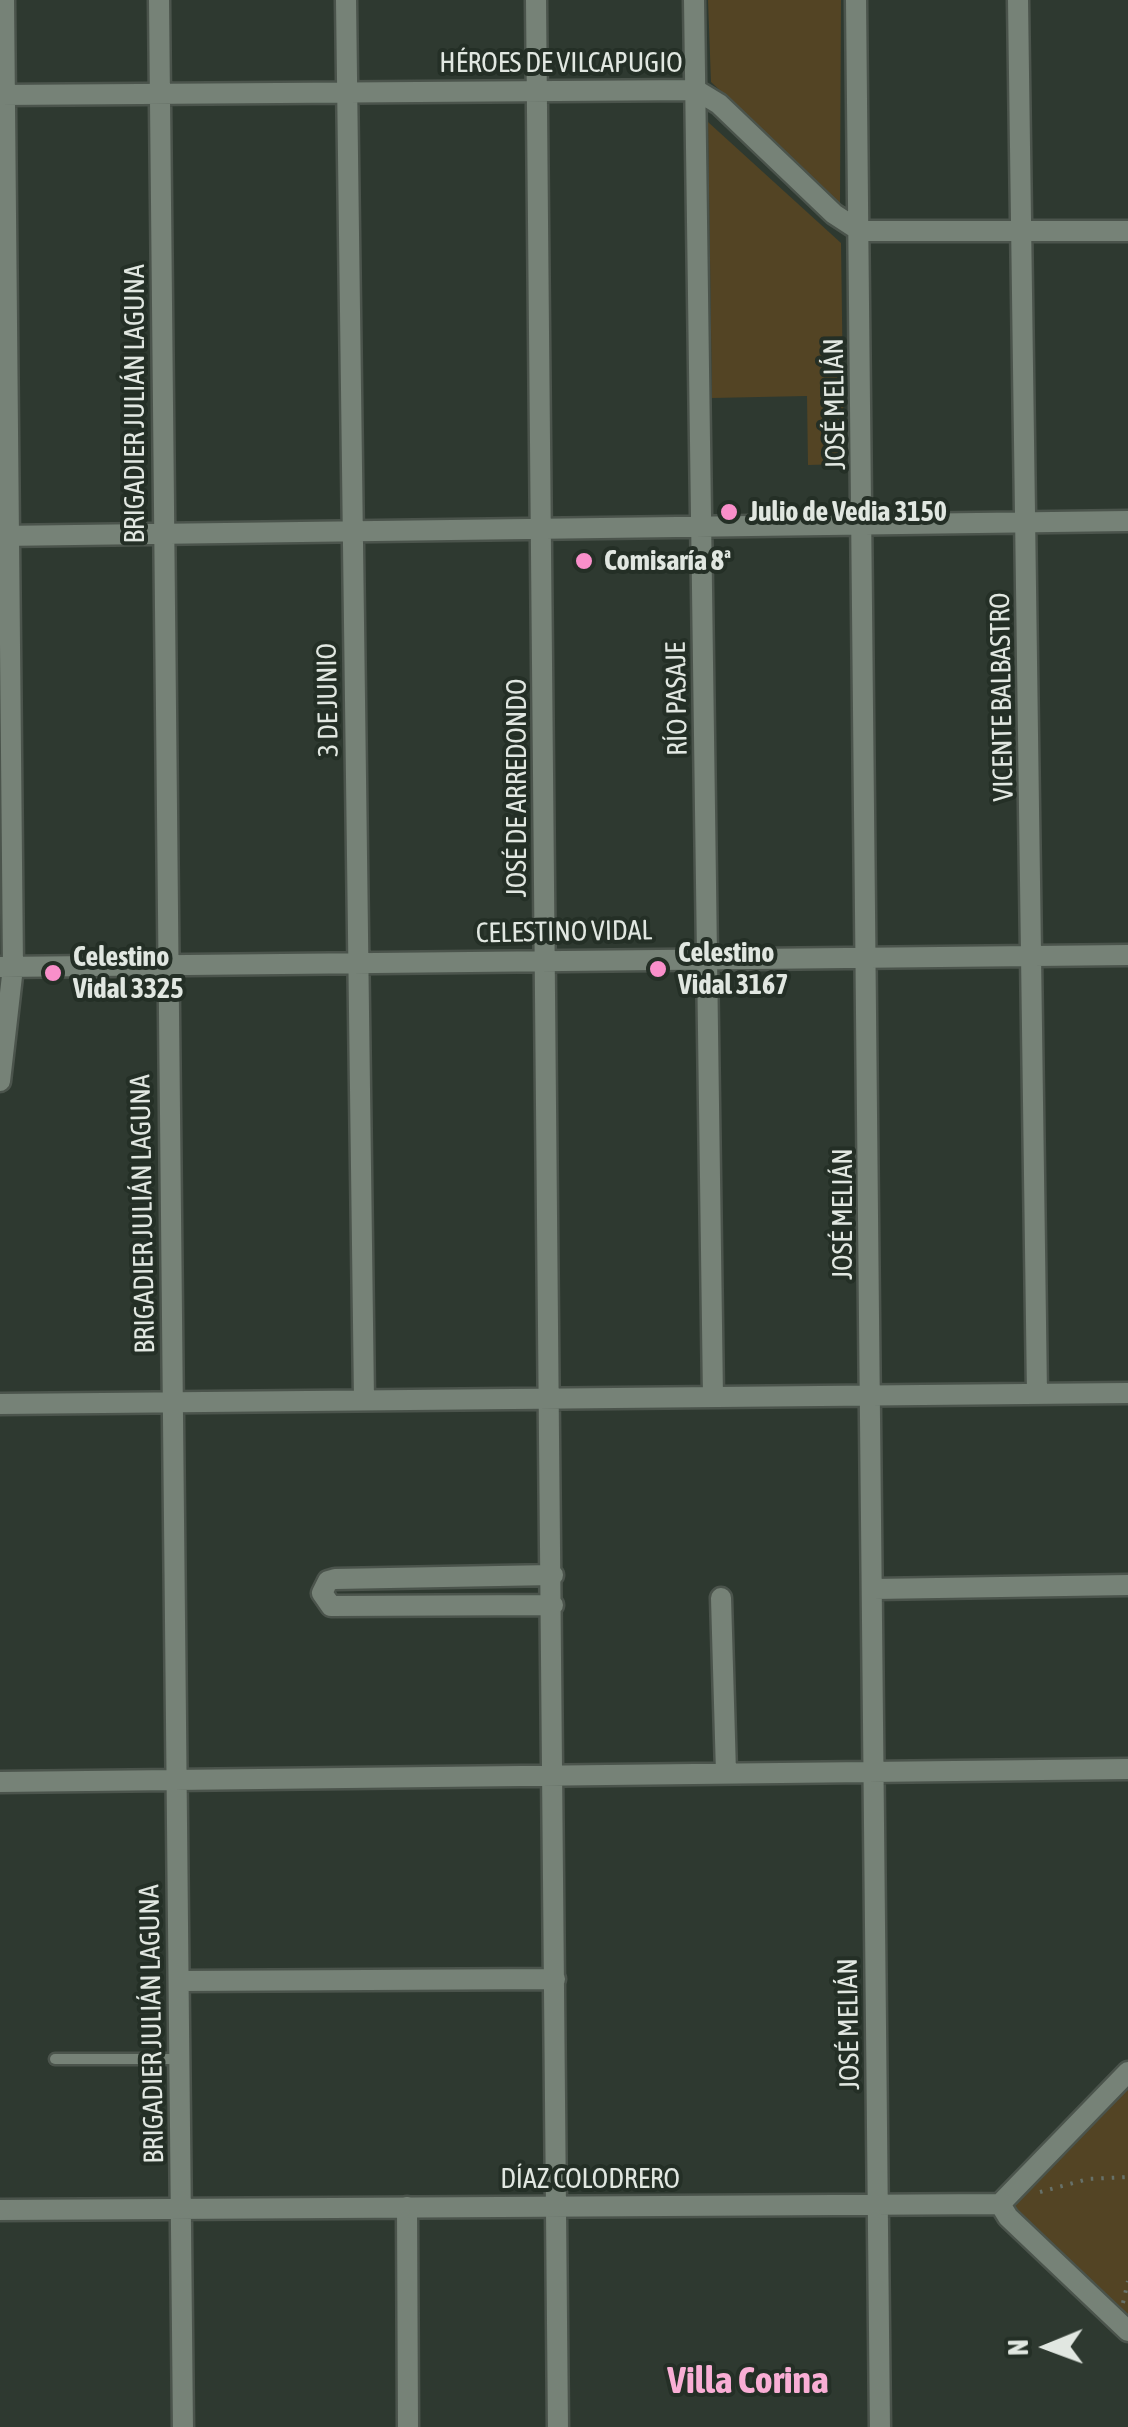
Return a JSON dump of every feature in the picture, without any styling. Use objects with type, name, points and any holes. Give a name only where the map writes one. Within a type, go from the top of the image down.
[{"type":"street","points":[[0,1082],[7,967],[4,0]]},
{"type":"street","name":"BRIGADIER JULIÁN LAGUNA","points":[[159,0],[183,2427]]},
{"type":"street","name":"3 DE JUNIO","points":[[346,0],[364,1399]]},
{"type":"street","name":"JOSÉ DE ARREDONDO","points":[[536,0],[558,2427]]},
{"type":"street","name":"RÍO PASAJE","points":[[694,0],[713,1398]]},
{"type":"street","name":"JOSÉ MELIÁN","points":[[856,0],[869,958],[880,2427]]},
{"type":"street","name":"VICENTE BALBASTRO","points":[[1018,0],[1028,522],[1036,1394]]},
{"type":"street","name":"HÉROES DE VILCAPUGIO","points":[[3,95],[696,90],[719,104],[834,214],[860,230]]},
{"type":"street","points":[[860,230],[1128,231]]},
{"type":"street","points":[[3,536],[1128,520]]},
{"type":"street","name":"CELESTINO VIDAL","points":[[7,967],[1128,955]]},
{"type":"street","points":[[0,1404],[1128,1393]]},
{"type":"street","points":[[553,1575],[336,1579],[328,1581],[322,1593],[331,1606],[553,1605]]},
{"type":"street","points":[[874,1590],[1128,1585]]},
{"type":"street","points":[[721,1598],[726,1774]]},
{"type":"street","points":[[0,1782],[1128,1769]]},
{"type":"street","points":[[180,1982],[555,1979]]},
{"type":"street","points":[[1128,2072],[1000,2204],[1008,2217],[1128,2331]]},
{"type":"street","name":"DÍAZ COLODRERO","points":[[0,2210],[1000,2204]]},
{"type":"street","points":[[407,2208],[408,2427]]},
{"type":"lane","points":[[55,2059],[181,2059]]},
{"type":"path","points":[[1000,2204],[1088,2179],[1128,2177]]},
{"type":"shaded area","points":[[708,0],[841,0],[840,204],[711,82]]},
{"type":"shaded area","points":[[708,122],[841,243],[844,464],[808,465],[807,396],[712,398]]},
{"type":"shaded area","points":[[1128,2079],[1128,2331],[1001,2204]]},
{"type":"place","name":"Julio de Vedia 3150","points":[[729,512]]},
{"type":"place","name":"Comisaría 8ª","points":[[584,561]]},
{"type":"place","name":"Celestino Vidal 3167","points":[[658,969]]},
{"type":"place","name":"Celestino Vidal 3325","points":[[53,973]]},
{"type":"district","name":"Villa Corina","points":[[748,2381]]}]
